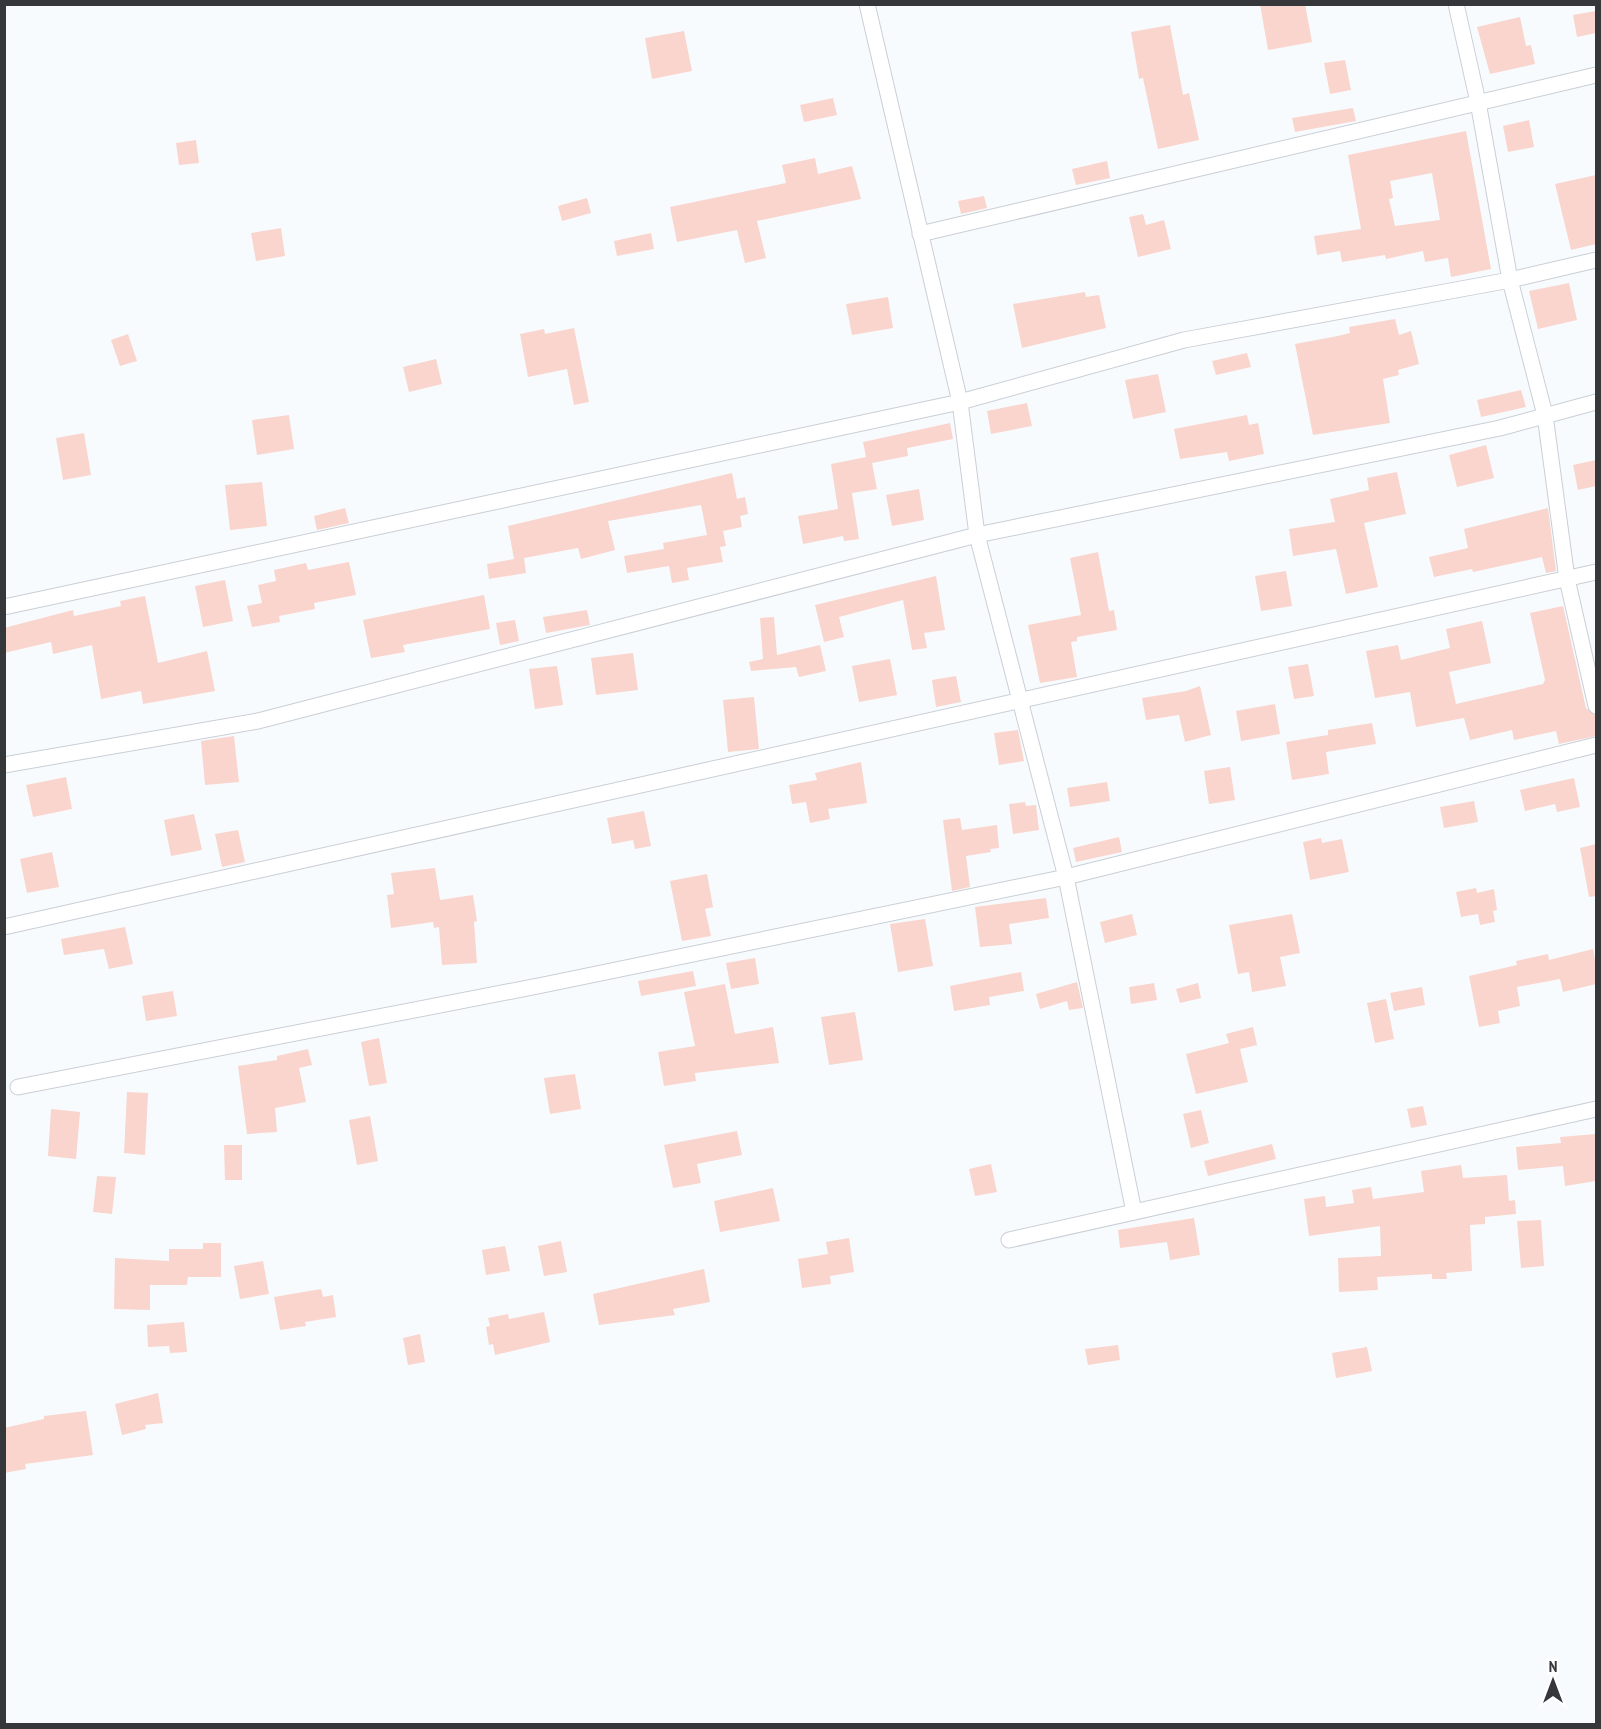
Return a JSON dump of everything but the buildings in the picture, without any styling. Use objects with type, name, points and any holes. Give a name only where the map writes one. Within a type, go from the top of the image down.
[{"type":"street","points":[[867,4],[960,402],[976,535],[1066,877],[1134,1212]]},
{"type":"street","points":[[1456,4],[1478,102],[1510,280],[1545,415],[1567,579],[1596,706]]},
{"type":"street","points":[[920,234],[1596,75]]},
{"type":"street","points":[[4,607],[960,402],[1184,340],[1510,280],[1596,260]]},
{"type":"street","points":[[4,765],[258,721],[976,535],[1500,428],[1596,402]]},
{"type":"street","points":[[4,927],[1596,572]]},
{"type":"street","points":[[18,1087],[543,985],[1066,877],[1596,745]]},
{"type":"street","points":[[1009,1240],[1596,1109]]}]
